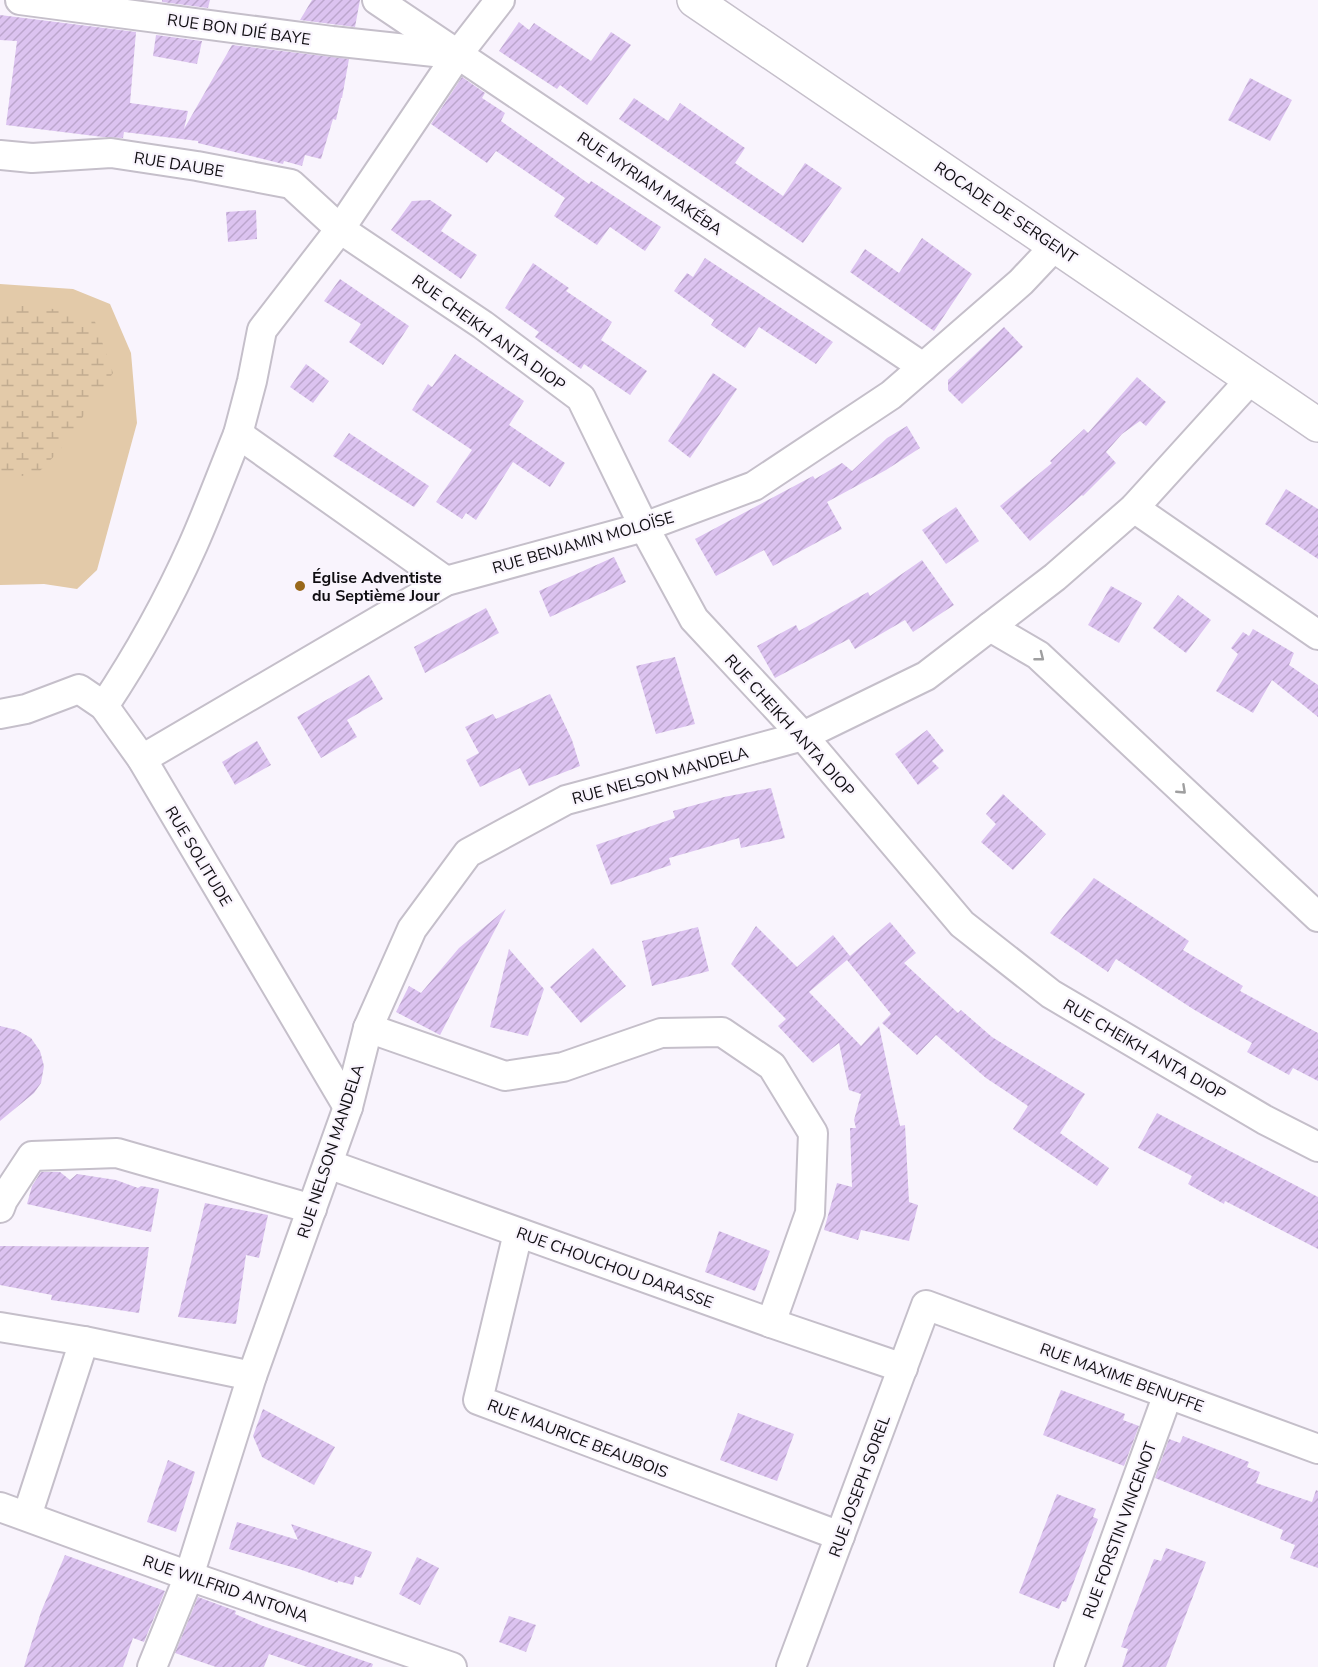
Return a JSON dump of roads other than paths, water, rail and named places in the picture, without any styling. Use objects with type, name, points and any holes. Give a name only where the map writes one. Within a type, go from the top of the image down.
[{"type":"main road","name":"ROCADE DE SERGENT","points":[[694,0],[1318,425]]},
{"type":"street","name":"RUE BON DIÉ BAYE","points":[[20,0],[332,41],[458,54]]},
{"type":"street","name":"RUE MYRIAM MAKÉBA","points":[[377,0],[923,367]]},
{"type":"street","points":[[104,706],[133,662],[193,545],[238,434],[262,330],[340,229],[458,54],[500,0]]},
{"type":"street","name":"RUE DAUBE","points":[[0,155],[32,158],[111,153],[197,165],[291,184],[340,229]]},
{"type":"street","name":"RUE CHEIKH ANTA DIOP","points":[[340,229],[483,324],[581,398],[644,527],[694,619],[803,736],[962,924],[1050,994],[1255,1114],[1318,1147]]},
{"type":"street","name":"RUE BENJAMIN MOLOÏSE","points":[[142,759],[446,581],[644,527],[754,486],[891,395],[1021,282],[1055,246]]},
{"type":"street","name":"RUE NELSON MANDELA","points":[[152,1667],[189,1576],[252,1376],[348,1107],[369,1028],[412,929],[468,853],[566,800],[803,736],[926,676],[1055,577],[1134,508],[1251,379]]},
{"type":"street","points":[[238,434],[446,581]]},
{"type":"street","points":[[1134,508],[1318,635]]},
{"type":"street","points":[[990,627],[1038,655],[1318,917]]},
{"type":"street","name":"RUE SOLITUDE","points":[[0,714],[26,709],[79,689],[104,706],[142,759],[348,1107]]},
{"type":"street","points":[[369,1028],[505,1076],[563,1067],[661,1033],[722,1032],[772,1066],[813,1133],[810,1213],[771,1323]]},
{"type":"street","points":[[0,1208],[32,1156],[117,1153],[312,1209]]},
{"type":"street","name":"RUE CHOUCHOU DARASSE","points":[[328,1164],[903,1368]]},
{"type":"street","name":"RUE MAURICE BEAUBOIS","points":[[518,1233],[478,1401],[840,1536]]},
{"type":"street","name":"RUE JOSEPH SOREL","points":[[792,1667],[926,1305]]},
{"type":"street","name":"RUE MAXIME BENUFFE","points":[[926,1305],[1318,1449]]},
{"type":"street","points":[[0,1327],[84,1341],[252,1376]]},
{"type":"street","points":[[27,1516],[84,1341]]},
{"type":"street","name":"RUE FORSTIN VINCENOT","points":[[1069,1667],[1168,1394]]},
{"type":"street","name":"RUE WILFRID ANTONA","points":[[0,1507],[189,1576],[452,1667]]},
{"type":"place","name":"Église Adventiste du Septième Jour","points":[[300,586]]}]
